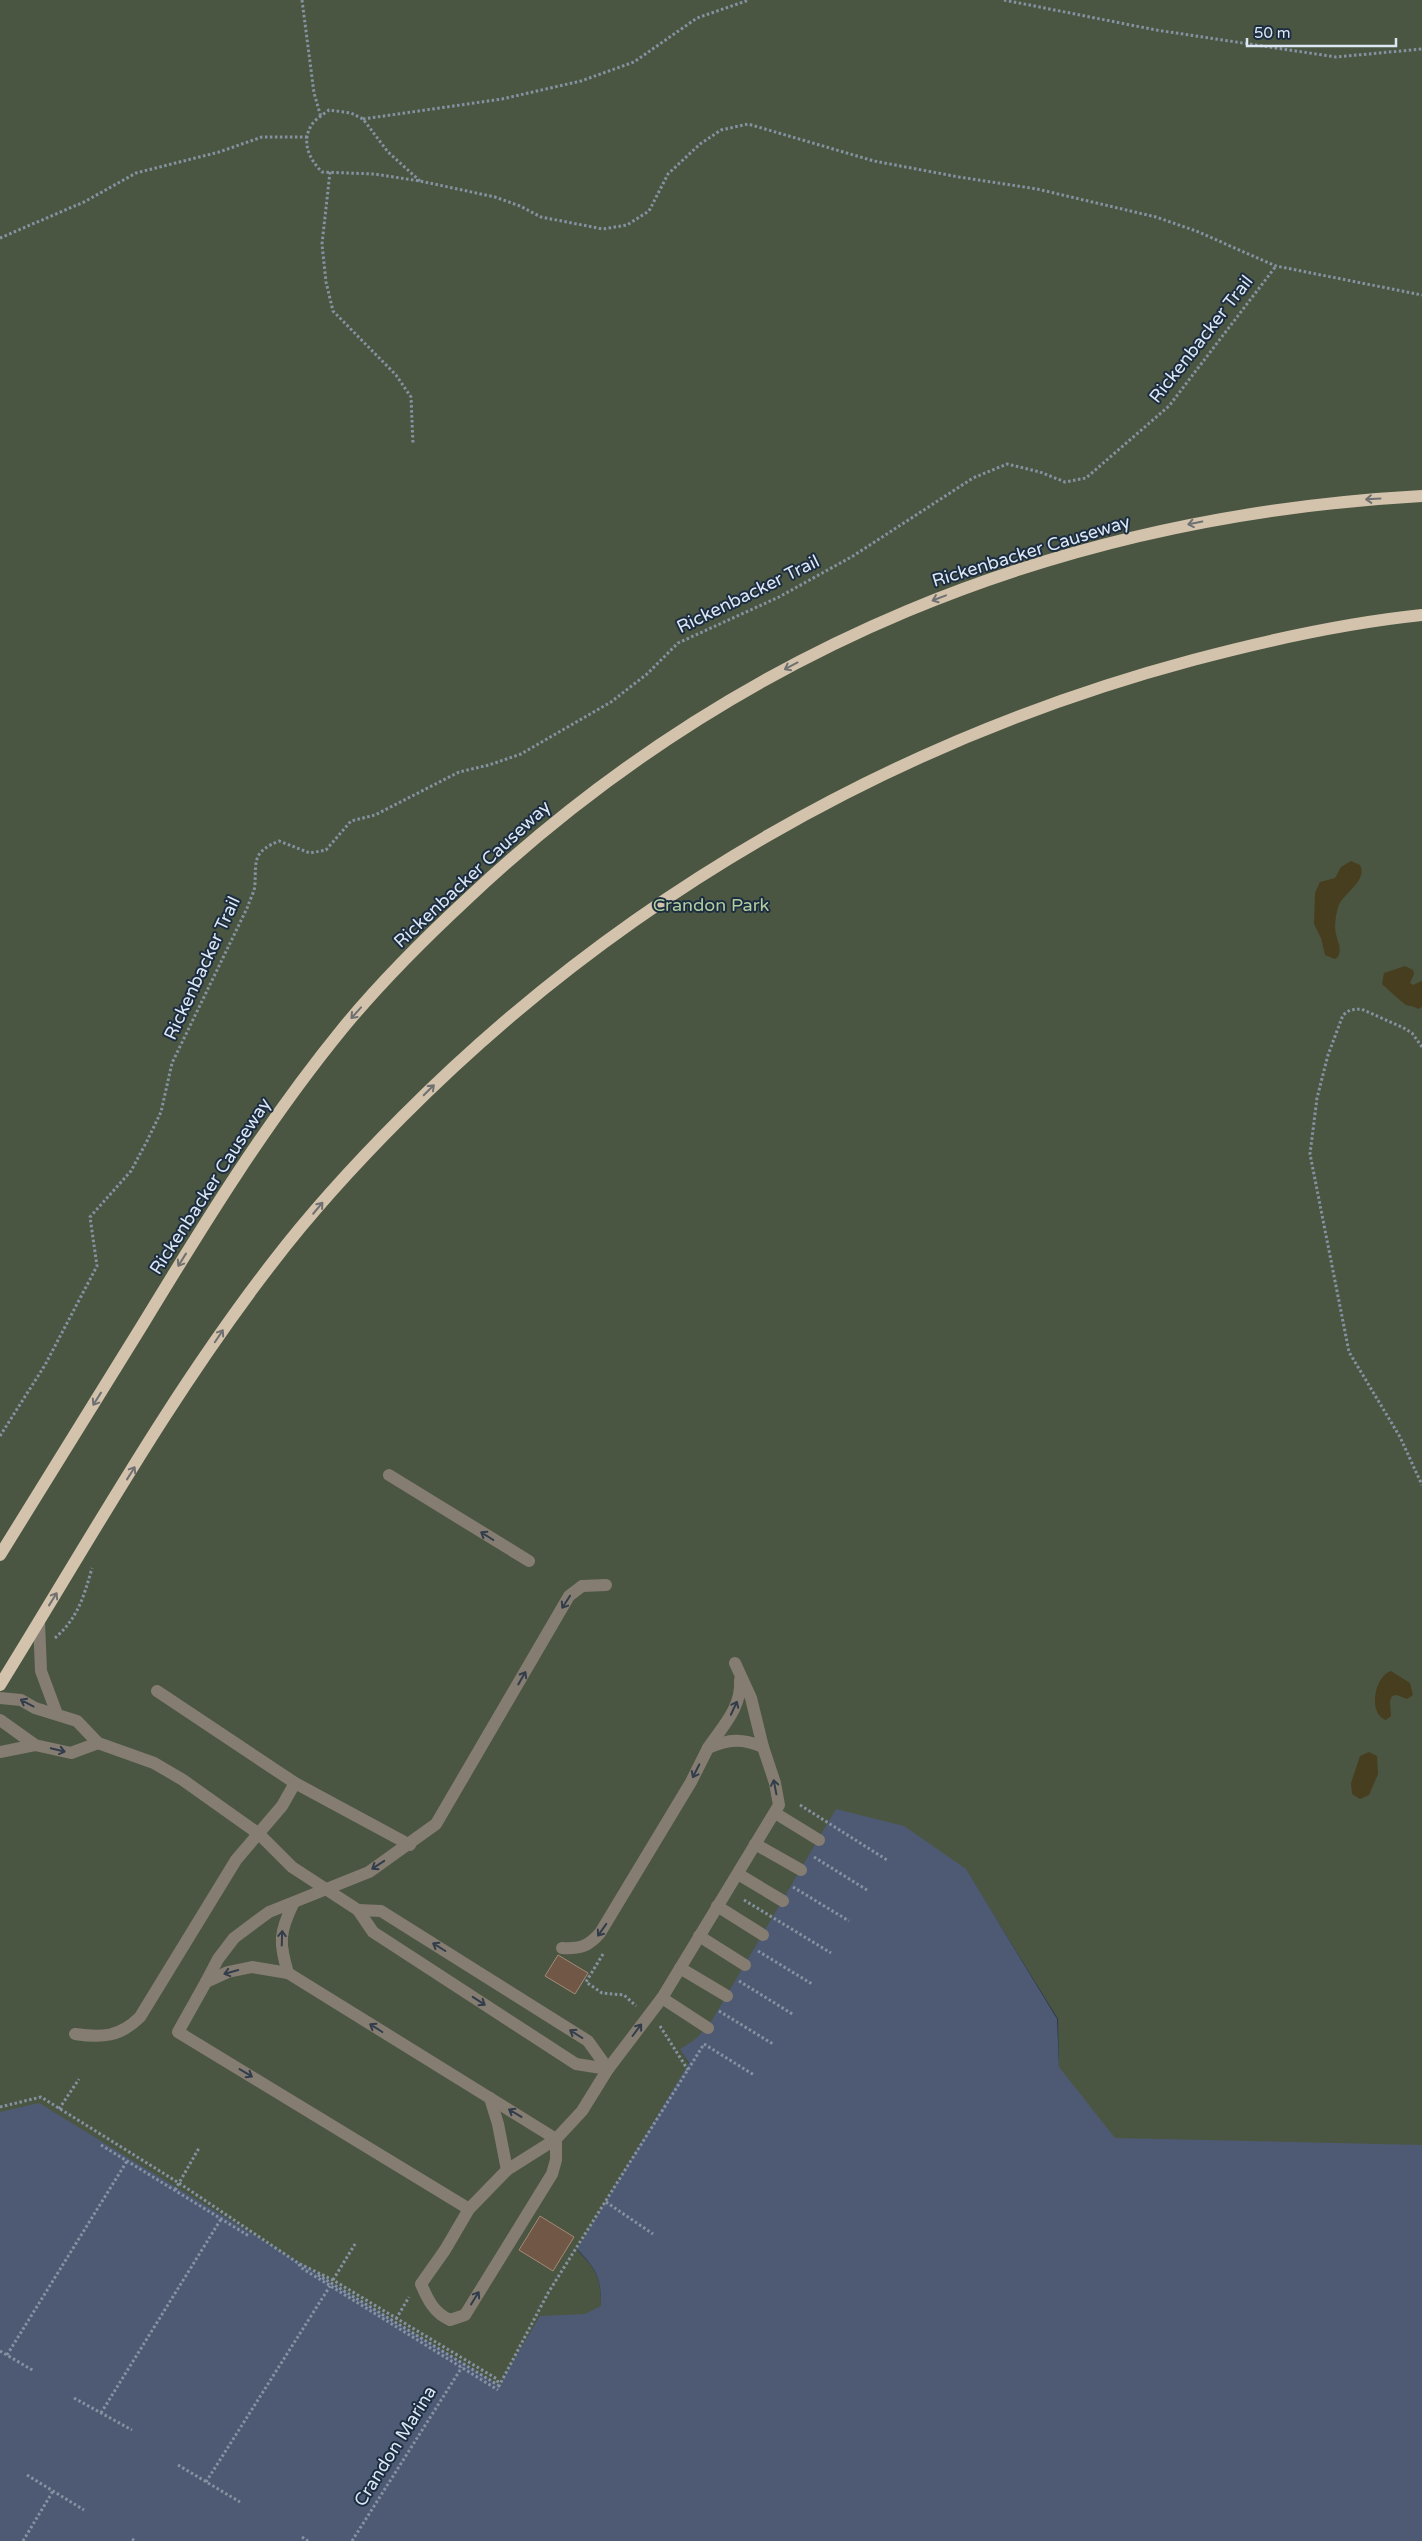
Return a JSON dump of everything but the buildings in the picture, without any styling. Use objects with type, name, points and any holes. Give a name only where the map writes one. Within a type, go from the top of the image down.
[{"type":"main road","name":"Rickenbacker Causeway","points":[[0,1555],[226,1190],[302,1079],[344,1026],[445,919],[501,867],[584,797],[705,715],[767,678],[867,628],[976,584],[1108,542],[1205,521],[1308,505],[1422,496]]},
{"type":"main road","points":[[0,1685],[198,1366],[275,1259],[330,1193],[436,1083],[537,994],[590,952],[712,867],[813,809],[940,748],[1008,720],[1125,680],[1274,640],[1422,615]]},
{"type":"lane","points":[[389,1475],[529,1561]]},
{"type":"lane","points":[[470,2209],[178,2032],[218,1959],[234,1938],[270,1912],[293,1904],[344,1880],[368,1872],[436,1824],[502,1714],[569,1596],[582,1586],[606,1585]]},
{"type":"lane","points":[[39,1622],[40,1671],[57,1714]]},
{"type":"lane","points":[[556,2139],[556,2160],[552,2174],[465,2315],[450,2320],[439,2315],[429,2302],[421,2284],[470,2209],[507,2170],[556,2139],[582,2111],[608,2069],[662,1998],[779,1805],[775,1783],[763,1747],[751,1698],[735,1663],[740,1676],[741,1692],[734,1711],[708,1748],[691,1782],[627,1890],[591,1944],[577,1949],[562,1948]]},
{"type":"lane","points":[[157,1691],[295,1783],[410,1844]]},
{"type":"lane","points":[[0,1698],[21,1700],[35,1708],[77,1721],[98,1743],[154,1763],[210,1798],[258,1834],[292,1867],[327,1887],[358,1910],[373,1932],[576,2064],[608,2069]]},
{"type":"lane","points":[[0,1720],[35,1745],[71,1754],[98,1743]]},
{"type":"lane","points":[[708,1748],[733,1740],[748,1740],[763,1747]]},
{"type":"lane","points":[[0,1752],[35,1745]]},
{"type":"lane","points":[[75,2034],[96,2037],[114,2034],[129,2028],[140,2017],[236,1860],[282,1806],[295,1783]]},
{"type":"lane","points":[[774,1813],[819,1840]]},
{"type":"lane","points":[[755,1844],[801,1870]]},
{"type":"lane","points":[[738,1874],[783,1901]]},
{"type":"lane","points":[[288,1973],[282,1951],[282,1926],[293,1904]]},
{"type":"lane","points":[[717,1906],[763,1935]]},
{"type":"lane","points":[[358,1910],[381,1910],[588,2041],[608,2069]]},
{"type":"lane","points":[[699,1936],[745,1965]]},
{"type":"lane","points":[[206,1982],[228,1972],[252,1967],[288,1973],[556,2139]]},
{"type":"lane","points":[[680,1968],[727,1996]]},
{"type":"lane","points":[[662,1998],[708,2028]]},
{"type":"lane","points":[[490,2098],[498,2124],[507,2170]]},
{"type":"path","points":[[302,0],[314,93],[321,117]]},
{"type":"path","points":[[363,119],[502,99],[582,81],[634,62],[697,18],[749,0]]},
{"type":"path","points":[[1004,0],[1156,30],[1336,57],[1422,49]]},
{"type":"path","points":[[420,181],[388,152],[363,119],[351,113],[329,110],[311,126],[306,148],[312,162],[322,172],[374,174],[420,181],[495,197],[520,206],[541,217],[602,229],[627,225],[649,211],[668,174],[700,144],[721,130],[748,124],[874,161],[1037,189],[1156,217],[1196,231],[1276,266]]},
{"type":"path","points":[[0,238],[84,202],[136,173],[219,152],[262,137],[309,137]]},
{"type":"path","points":[[330,172],[322,244],[326,282],[333,312],[396,375],[411,397],[412,444]]},
{"type":"path","name":"Rickenbacker Trail","points":[[0,1436],[45,1365],[97,1266],[90,1217],[131,1172],[161,1112],[172,1063],[248,906],[255,885],[254,871],[257,855],[265,847],[279,841],[310,854],[326,850],[351,821],[375,815],[459,772],[489,765],[521,754],[611,702],[647,674],[678,643],[779,598],[853,556],[973,478],[1007,464],[1040,472],[1065,482],[1086,478],[1169,406],[1276,266],[1422,295]]},
{"type":"path","points":[[1422,1047],[1412,1033],[1361,1009],[1350,1010],[1343,1015],[1328,1056],[1317,1098],[1310,1154],[1345,1339],[1355,1364],[1394,1426],[1422,1485]]},
{"type":"path","points":[[800,1805],[887,1860]]},
{"type":"path","points":[[813,1856],[867,1890]]},
{"type":"path","points":[[786,1883],[849,1921]]},
{"type":"path","points":[[744,1900],[831,1953]]},
{"type":"path","points":[[752,1948],[812,1984]]},
{"type":"path","points":[[606,1949],[586,1982],[602,1993],[624,1995],[663,2028],[688,2070]]},
{"type":"path","points":[[731,1976],[794,2015]]},
{"type":"path","points":[[714,2008],[773,2044]]},
{"type":"path","points":[[695,2039],[754,2075]]},
{"type":"path","points":[[498,2388],[548,2293],[704,2044]]},
{"type":"path","points":[[59,2109],[79,2079]]},
{"type":"path","points":[[0,2107],[41,2097],[179,2183],[298,2263],[498,2388]]},
{"type":"path","points":[[101,2145],[249,2236]]},
{"type":"path","points":[[175,2190],[199,2148]]},
{"type":"path","points":[[7,2355],[127,2161]]},
{"type":"path","points":[[606,2202],[653,2234]]},
{"type":"path","points":[[101,2413],[221,2219]]},
{"type":"path","points":[[333,2280],[355,2244]]},
{"type":"path","points":[[298,2263],[333,2280],[497,2379],[498,2388]]},
{"type":"path","points":[[298,2263],[300,2267],[330,2286],[498,2388]]},
{"type":"path","points":[[393,2324],[412,2292],[421,2284]]},
{"type":"path","points":[[206,2482],[330,2286]]},
{"type":"path","points":[[0,2351],[34,2371]]},
{"type":"path","name":"Crandon Marina","points":[[352,2541],[462,2367]]},
{"type":"path","points":[[74,2398],[132,2430]]},
{"type":"path","points":[[178,2465],[240,2502]]},
{"type":"path","points":[[27,2475],[84,2510]]},
{"type":"path","points":[[23,2541],[53,2491]]},
{"type":"path","points":[[302,2537],[308,2541]]},
{"type":"green space","name":"Crandon Park","points":[[0,0],[1422,0],[1422,2146],[1115,2139],[1059,2068],[1058,2019],[966,1870],[708,2028],[693,2042],[681,2049],[689,2064],[577,2250],[589,2263],[599,2281],[601,2307],[499,2386],[0,2113]]},
{"type":"sand","points":[[1351,861],[1360,865],[1362,871],[1358,882],[1338,907],[1335,928],[1340,951],[1335,959],[1325,955],[1321,938],[1314,924],[1315,893],[1320,882],[1335,878],[1341,867]]},
{"type":"sand","points":[[1405,966],[1413,970],[1414,974],[1410,983],[1413,985],[1422,981],[1422,1007],[1418,1009],[1406,1005],[1382,984],[1384,973]]},
{"type":"sand","points":[[1391,1671],[1410,1683],[1413,1695],[1407,1699],[1397,1695],[1392,1696],[1390,1701],[1391,1716],[1386,1720],[1380,1716],[1377,1710],[1375,1695],[1377,1687],[1385,1674]]},
{"type":"sand","points":[[1369,1752],[1377,1756],[1378,1774],[1369,1795],[1360,1799],[1352,1794],[1351,1783],[1360,1756]]},
{"type":"water","points":[[836,1809],[904,1826],[966,1869],[1057,2019],[1059,2067],[1115,2138],[1422,2145],[1422,2541],[0,2541],[0,2112],[39,2103],[499,2385],[540,2316],[585,2314],[601,2306],[599,2281],[589,2263],[577,2249],[689,2063],[680,2049],[693,2041],[708,2027]]}]
